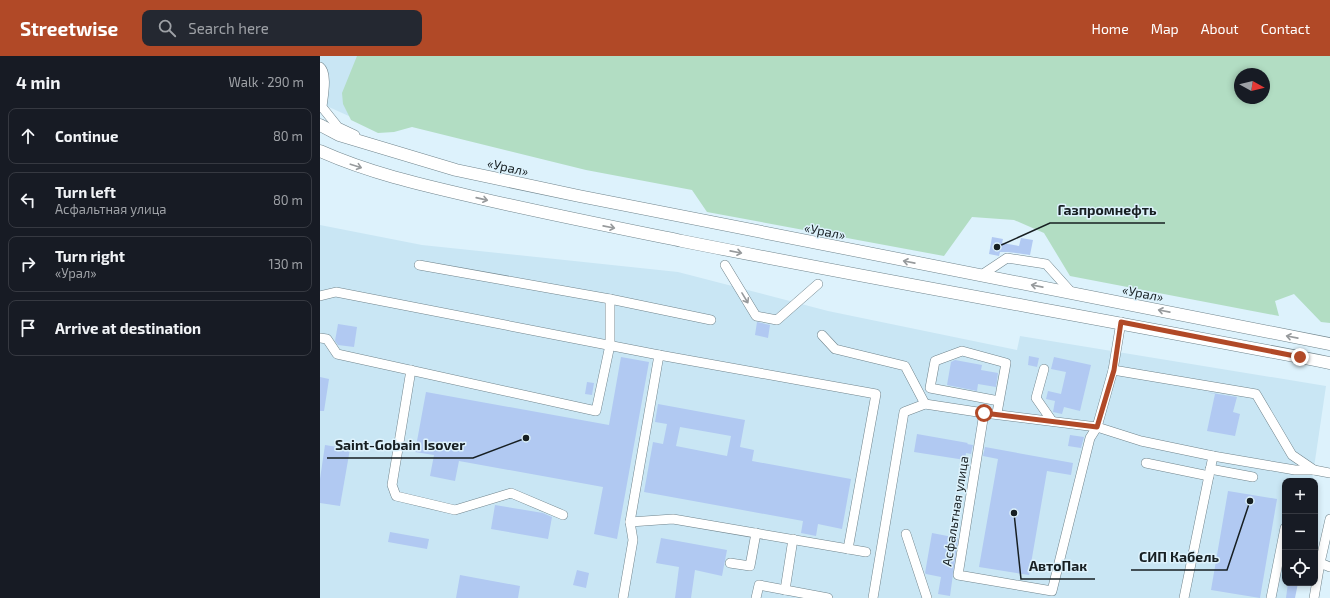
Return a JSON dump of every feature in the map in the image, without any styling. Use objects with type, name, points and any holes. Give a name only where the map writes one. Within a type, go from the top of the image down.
[{"type":"main road","name":"«Урал»","points":[[320,125],[339,135],[456,170],[571,195],[1330,344]]},
{"type":"main road","points":[[320,151],[357,166],[430,186],[560,217],[822,268],[1121,322],[1330,363]]},
{"type":"street","points":[[320,66],[325,74],[322,107],[338,127],[378,146]]},
{"type":"street","points":[[320,154],[336,158]]},
{"type":"street","points":[[980,276],[1007,258],[1046,264],[1072,293]]},
{"type":"street","points":[[419,265],[610,299],[711,320]]},
{"type":"street","points":[[725,265],[756,316],[777,320],[818,284]]},
{"type":"street","points":[[320,296],[336,292],[659,355],[876,394],[848,549]]},
{"type":"street","points":[[320,338],[327,339],[337,354],[596,411],[610,345],[610,299]]},
{"type":"street","name":"Асфальтная улица","points":[[984,413],[958,575],[1052,591],[1090,438],[1097,427],[1114,370],[1121,322]]},
{"type":"street","points":[[822,335],[835,349],[906,366],[925,404]]},
{"type":"street","points":[[997,413],[1006,363],[962,351],[935,361],[930,388],[999,401]]},
{"type":"street","points":[[623,598],[633,540],[630,522],[659,355]]},
{"type":"street","points":[[1300,357],[1325,366],[1330,370]]},
{"type":"street","points":[[411,370],[392,485],[396,496],[455,510],[511,493],[563,515]]},
{"type":"street","points":[[1044,370],[1036,398],[1052,421]]},
{"type":"street","points":[[1114,370],[1256,394],[1292,454],[1314,470]]},
{"type":"street","points":[[873,598],[904,412],[925,404],[1097,427],[1141,441],[1213,456],[1295,470],[1314,470],[1330,473]]},
{"type":"street","points":[[1184,598],[1213,456]]},
{"type":"street","points":[[1146,463],[1254,478]]},
{"type":"street","points":[[630,522],[673,519],[866,552]]},
{"type":"street","points":[[1314,598],[1330,519]]},
{"type":"street","points":[[730,563],[750,566],[756,533]]},
{"type":"street","points":[[906,534],[927,598]]},
{"type":"street","points":[[785,590],[793,539]]},
{"type":"street","points":[[1271,598],[1282,543]]},
{"type":"street","points":[[1320,563],[1330,567]]},
{"type":"street","points":[[756,598],[759,585],[828,598]]},
{"type":"shaded area","points":[[320,56],[371,56],[351,117],[320,103]]},
{"type":"shaded area","points":[[320,225],[422,245],[678,272],[828,311],[1017,350],[1020,336],[1326,386],[1312,478],[1282,478],[1282,586],[1296,586],[1294,598],[320,598]]},
{"type":"green space","points":[[357,56],[1330,56],[1330,323],[1321,322],[1294,294],[1275,301],[1279,316],[1070,276],[1044,233],[1014,220],[972,217],[944,256],[707,212],[692,190],[586,170],[412,127],[394,132],[378,133],[351,120],[343,104],[342,93]]},
{"type":"building","points":[[992,237],[1003,239],[1002,243],[1019,246],[1021,238],[1033,240],[1030,255],[1008,252],[1000,252],[999,256],[989,254]]},
{"type":"building","points":[[757,322],[770,325],[768,338],[755,335]]},
{"type":"building","points":[[338,324],[357,327],[354,347],[338,345],[335,341]]},
{"type":"building","points":[[1029,356],[1039,358],[1037,367],[1028,365]]},
{"type":"building","points":[[621,357],[649,362],[617,539],[594,534],[603,487],[459,461],[455,481],[430,476],[434,455],[415,452],[426,392],[609,425]]},
{"type":"building","points":[[1054,357],[1091,365],[1080,411],[1064,407],[1062,414],[1053,412],[1055,401],[1046,399],[1048,391],[1061,394],[1066,372],[1051,369]]},
{"type":"building","points":[[955,360],[982,365],[981,370],[998,373],[996,387],[978,384],[977,391],[947,385],[951,362]]},
{"type":"building","points":[[320,377],[329,379],[324,411],[320,411]]},
{"type":"building","points":[[587,382],[594,383],[592,395],[585,394]]},
{"type":"building","points":[[1205,392],[1237,397],[1233,412],[1240,414],[1235,436],[1207,431],[1215,394]]},
{"type":"building","points":[[658,404],[745,420],[740,447],[754,450],[752,461],[851,479],[842,529],[818,524],[816,536],[801,533],[803,521],[644,492],[653,442],[663,444],[667,424],[655,422]],"holes":[[[680,427],[731,436],[727,456],[676,446]]]},
{"type":"building","points":[[917,434],[968,443],[967,444],[973,445],[971,454],[966,453],[965,460],[914,452]]},
{"type":"building","points":[[1070,435],[1084,437],[1081,448],[1068,446]]},
{"type":"building","points":[[325,445],[350,449],[340,506],[320,503],[320,479]]},
{"type":"building","points":[[985,447],[1073,463],[1071,475],[1047,471],[1029,575],[979,567],[998,459],[983,456]]},
{"type":"building","points":[[1228,491],[1277,499],[1260,598],[1211,590]]},
{"type":"building","points":[[495,505],[543,513],[552,517],[548,539],[491,529]]},
{"type":"building","points":[[390,532],[429,539],[427,549],[388,542]]},
{"type":"building","points":[[932,533],[958,538],[950,596],[938,594],[941,577],[925,573]]},
{"type":"building","points":[[661,538],[727,550],[722,576],[695,570],[691,598],[675,598],[679,567],[656,563]]},
{"type":"building","points":[[577,570],[589,573],[586,588],[573,585]]},
{"type":"building","points":[[460,575],[520,586],[518,598],[456,598]]},
{"type":"building","points":[[1288,586],[1297,586],[1295,598],[1286,598]]},
{"type":"place","name":"Газпромнефть","points":[[997,247]]},
{"type":"place","name":"Saint-Gobain Isover","points":[[526,438]]},
{"type":"place","name":"СИП Кабель","points":[[1250,501]]},
{"type":"place","name":"АвтоПак","points":[[1014,513]]},
{"type":"route","points":[[984,413],[997,413],[1097,427],[1114,370],[1121,322],[1300,357]]}]
